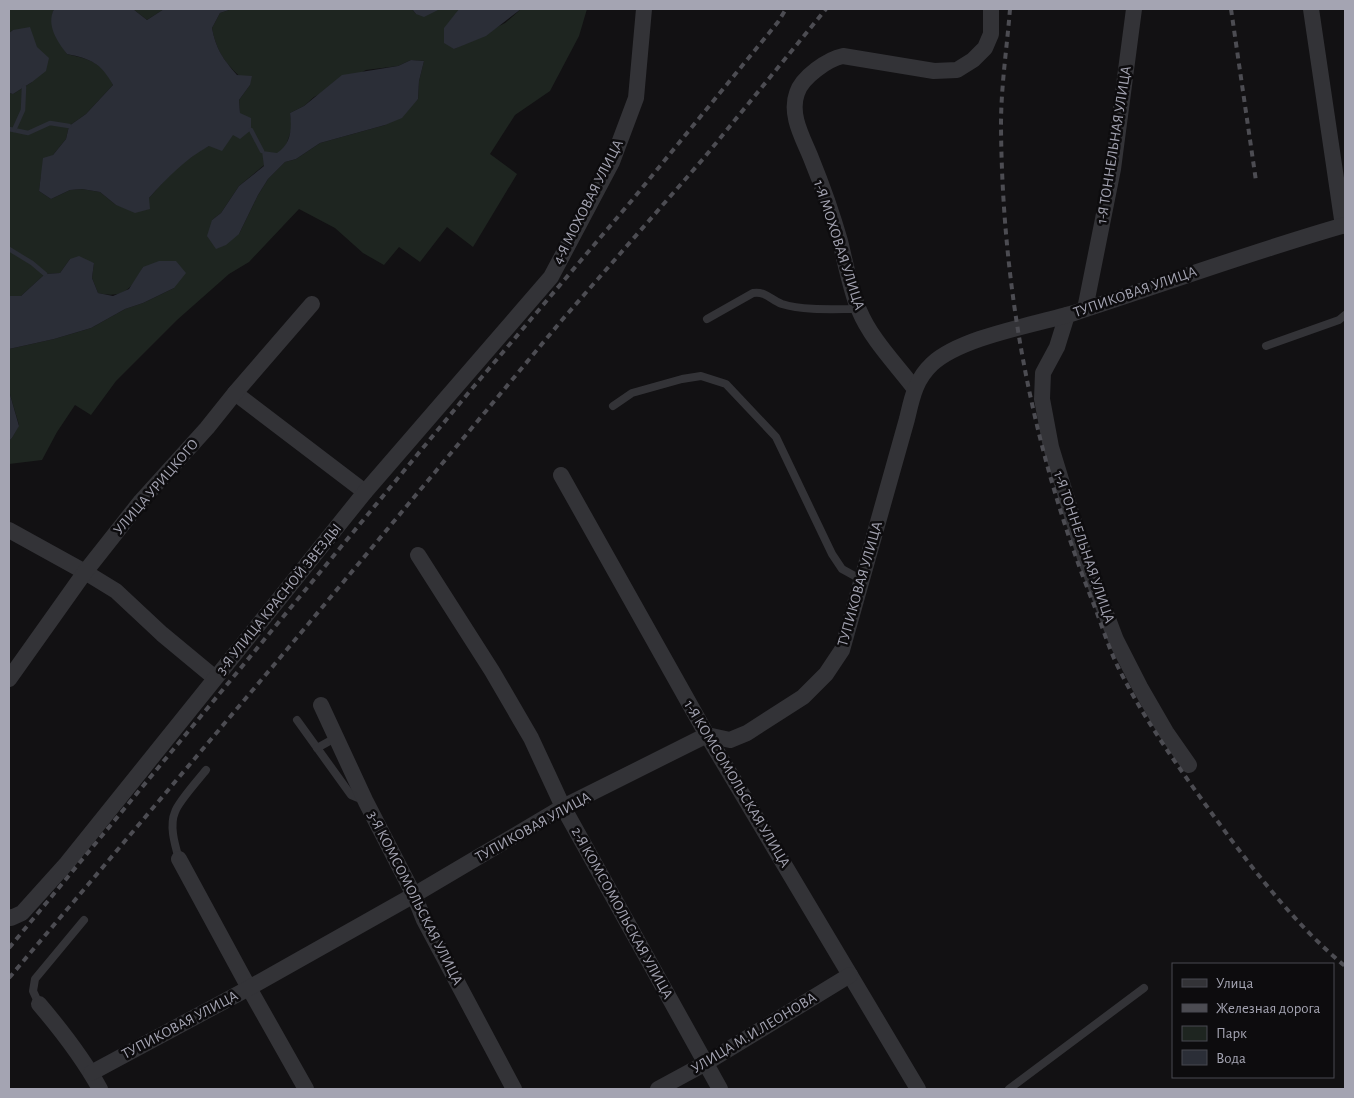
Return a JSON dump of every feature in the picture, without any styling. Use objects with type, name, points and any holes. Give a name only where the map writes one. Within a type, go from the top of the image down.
[{"type":"street","name":"4-Я МОХОВАЯ УЛИЦА","points":[[550,278],[612,162],[636,98],[644,9]]},
{"type":"street","name":"1-Я МОХОВАЯ УЛИЦА","points":[[914,388],[870,331],[858,309],[837,230],[812,159],[795,118],[796,94],[802,83],[833,58],[843,56],[934,71],[957,70],[973,60],[985,48],[991,34],[991,9]]},
{"type":"street","name":"1-Я ТОННЕЛЬНАЯ УЛИЦА","points":[[1084,309],[1113,169],[1134,9]]},
{"type":"street","points":[[1311,9],[1345,227]]},
{"type":"street","name":"ТУПИКОВАЯ УЛИЦА","points":[[91,1073],[414,895],[563,807],[707,735],[730,740],[747,734],[803,698],[826,674],[842,650],[914,388],[932,365],[955,349],[992,336],[1067,315],[1237,258],[1345,227]]},
{"type":"street","name":"3-Я УЛИЦА КРАСНОЙ ЗВЕЗДЫ","points":[[9,917],[11,918],[22,913],[67,863],[365,492],[550,278]]},
{"type":"street","name":"УЛИЦА УРИЦКОГО","points":[[9,679],[85,572],[141,502],[207,428],[312,304]]},
{"type":"street","name":"1-Я ТОННЕЛЬНАЯ УЛИЦА","points":[[1067,315],[1057,347],[1043,373],[1042,399],[1051,447],[1085,558],[1116,640],[1166,732],[1189,765]]},
{"type":"street","points":[[235,393],[365,492]]},
{"type":"street","name":"1-Я КОМСОМОЛЬСКАЯ УЛИЦА","points":[[560,475],[707,735],[918,1089]]},
{"type":"street","points":[[9,530],[116,591],[162,634],[215,678]]},
{"type":"street","name":"2-Я КОМСОМОЛЬСКАЯ УЛИЦА","points":[[418,555],[492,671],[526,730],[563,807],[720,1089]]},
{"type":"street","name":"3-Я КОМСОМОЛЬСКАЯ УЛИЦА","points":[[321,705],[366,802],[414,895],[424,920],[514,1089]]},
{"type":"street","points":[[180,859],[248,988],[306,1089]]},
{"type":"street","name":"УЛИЦА М.И.ЛЕОНОВА","points":[[658,1089],[706,1063],[850,975]]},
{"type":"street","points":[[39,1004],[62,1031],[100,1089]]},
{"type":"lane","points":[[706,319],[754,293],[761,292],[781,304],[802,307],[858,309]]},
{"type":"lane","points":[[1266,346],[1340,320],[1345,315]]},
{"type":"lane","points":[[613,406],[632,393],[682,379],[701,376],[726,384],[776,437],[832,554],[842,569],[862,580]]},
{"type":"lane","points":[[297,720],[351,795],[366,802]]},
{"type":"lane","points":[[317,748],[337,737]]},
{"type":"lane","points":[[180,859],[174,842],[173,824],[175,811],[206,770]]},
{"type":"lane","points":[[39,1004],[33,991],[34,979],[84,920]]},
{"type":"lane","points":[[1009,1089],[1144,988]]},
{"type":"green space","points":[[9,9],[54,9],[53,26],[67,54],[97,64],[106,72],[113,85],[86,114],[69,126],[66,139],[53,155],[41,176],[39,191],[51,199],[70,190],[82,189],[100,192],[116,205],[149,209],[149,198],[174,170],[199,151],[209,146],[240,113],[239,100],[250,85],[230,67],[217,46],[212,28],[220,13],[232,9],[412,9],[416,14],[440,9],[459,9],[456,14],[454,49],[505,23],[521,9],[587,9],[579,36],[550,91],[515,115],[490,154],[517,174],[473,247],[447,227],[420,262],[399,247],[384,265],[363,253],[335,228],[299,209],[249,262],[229,274],[177,320],[116,381],[91,415],[75,405],[57,432],[42,460],[9,464],[9,441],[19,425],[9,391],[9,349],[91,328],[125,309],[143,303],[174,288],[143,267],[135,281],[126,290],[114,295],[98,293],[92,278],[94,263],[70,259],[60,273],[45,274],[21,296],[9,296],[9,93],[13,94],[32,82],[13,30],[9,33]],"holes":[[[411,60],[424,61],[419,81],[418,99],[385,125],[320,143],[296,159],[285,162],[268,179],[239,234],[212,220],[221,213],[239,186],[285,148],[292,128],[290,113],[304,106],[314,97],[366,70],[398,66]]]},
{"type":"green space","points":[[133,9],[164,9],[147,20]]},
{"type":"water","points":[[54,9],[133,9],[147,20],[164,9],[232,9],[220,13],[212,28],[218,48],[237,75],[252,76],[250,85],[239,100],[240,113],[251,118],[251,130],[240,139],[233,135],[222,151],[209,146],[184,163],[149,198],[150,209],[135,213],[116,205],[100,192],[82,189],[70,190],[51,199],[39,191],[43,158],[53,155],[66,139],[69,126],[86,114],[113,85],[100,67],[89,60],[67,54],[56,38],[52,27],[51,21]]},
{"type":"water","points":[[412,9],[440,9],[424,17],[416,14]]},
{"type":"water","points":[[459,9],[521,9],[486,36],[454,49],[444,43],[444,28]]},
{"type":"water","points":[[30,27],[37,47],[49,58],[46,71],[13,94],[9,93],[9,33],[13,30]]},
{"type":"water","points":[[411,60],[424,61],[419,81],[418,99],[402,118],[385,125],[320,143],[296,159],[285,162],[268,179],[239,234],[226,245],[216,249],[207,236],[212,220],[221,213],[239,186],[264,166],[262,151],[277,153],[288,141],[291,125],[290,113],[304,106],[342,75],[398,66]]},
{"type":"water","points":[[79,256],[94,263],[92,278],[98,293],[113,296],[129,289],[143,267],[159,261],[176,261],[186,273],[174,288],[143,303],[125,309],[91,328],[9,349],[9,296],[21,296],[45,274],[60,273],[70,259]]},
{"type":"water","points":[[9,391],[19,426],[9,441]]},
{"type":"waterway","points":[[14,130],[23,110],[24,87]]},
{"type":"waterway","points":[[9,129],[28,133],[50,123],[69,126]]},
{"type":"waterway","points":[[251,130],[262,151]]},
{"type":"waterway","points":[[9,249],[32,263],[45,274]]},
{"type":"railway","points":[[9,948],[470,391],[633,199],[778,22],[786,9]]},
{"type":"railway","points":[[9,978],[562,320],[703,159],[826,9]]},
{"type":"railway","points":[[1010,9],[1001,110],[1007,247],[1024,367],[1037,426],[1071,543],[1115,661],[1151,726],[1200,797],[1274,895],[1345,966]]},
{"type":"railway","points":[[1231,9],[1256,181]]}]
